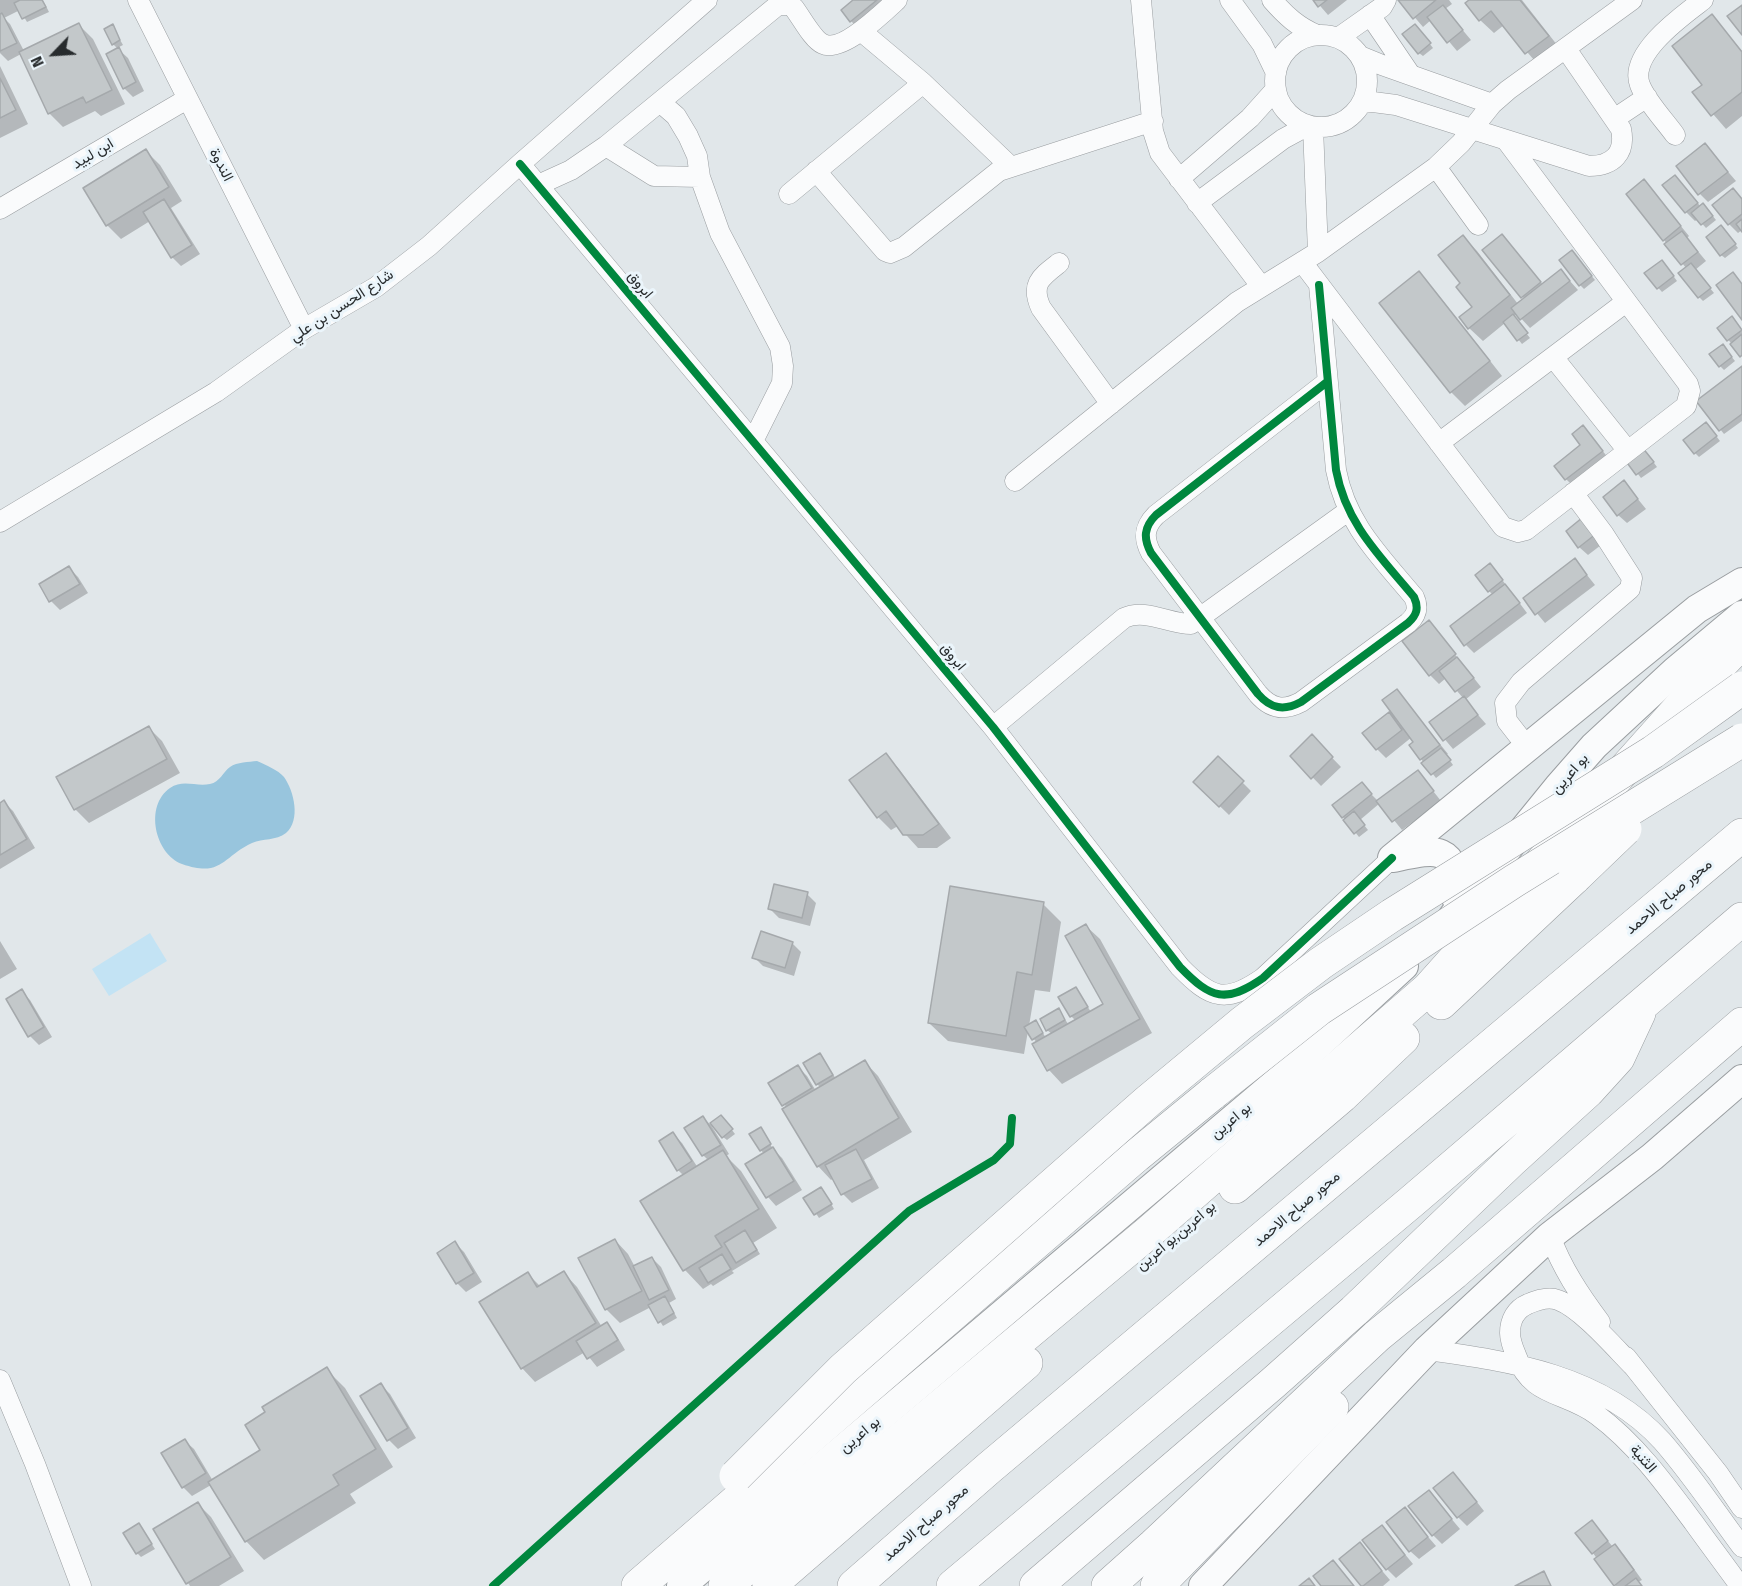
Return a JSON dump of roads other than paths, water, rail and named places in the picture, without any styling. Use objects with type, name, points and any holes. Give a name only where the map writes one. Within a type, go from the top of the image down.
[{"type":"highway","points":[[725,1586],[1149,1232],[1428,988],[1691,695],[1742,642]]},
{"type":"highway","points":[[623,1586],[843,1369],[1120,1125],[1242,1023],[1321,963],[1392,915],[1653,752],[1742,688]]},
{"type":"highway","name":"بو اعرين,بو اعرين","points":[[769,1586],[1014,1374],[1342,1096],[1742,719]]},
{"type":"highway","points":[[638,1586],[1136,1156],[1319,1009],[1514,882],[1742,740]]},
{"type":"highway","name":"محور صباح الاحمد","points":[[854,1586],[989,1468],[1742,835]]},
{"type":"highway","points":[[954,1586],[1402,1210],[1742,919]]},
{"type":"highway","points":[[1036,1586],[1346,1318],[1519,1153],[1588,1092],[1618,1058],[1642,1004]]},
{"type":"highway","points":[[1108,1586],[1377,1336],[1454,1273],[1742,1024]]},
{"type":"highway","points":[[1164,1579],[1428,1307],[1454,1273]]},
{"type":"main road","points":[[1392,858],[1697,609],[1742,582]]},
{"type":"main road","name":"بو اعرين","points":[[681,1586],[1292,1069],[1415,956],[1456,913],[1501,855],[1594,746],[1675,671],[1742,615]]},
{"type":"main road","points":[[1392,858],[1420,851],[1436,851],[1448,858],[1453,867],[1456,885],[1456,913]]},
{"type":"main road","points":[[1203,1586],[1427,1350],[1550,1236],[1652,1157],[1742,1079]]},
{"type":"street","name":"الندوة","points":[[138,0],[304,329]]},
{"type":"street","name":"شارع الحسن بن علي","points":[[0,522],[216,392],[304,329],[376,287],[429,246],[707,0]]},
{"type":"street","points":[[538,185],[571,170],[606,146],[778,5],[789,4],[794,8],[824,45],[837,45],[861,31],[897,0]]},
{"type":"street","points":[[1141,0],[1155,141],[1160,153],[1261,286]]},
{"type":"street","points":[[1230,0],[1262,44],[1276,81],[1281,105],[1292,118],[1310,126],[1327,128],[1354,115],[1362,103],[1367,87],[1366,71],[1360,56]]},
{"type":"street","points":[[1272,0],[1290,20],[1303,29],[1317,35],[1338,38],[1360,56],[1492,104]]},
{"type":"street","points":[[1338,38],[1382,7],[1386,0]]},
{"type":"street","points":[[1016,481],[1237,302],[1310,257],[1436,167],[1461,143],[1492,104],[1508,90],[1632,0]]},
{"type":"street","points":[[1675,135],[1640,88],[1638,68],[1642,58],[1660,37],[1697,2]]},
{"type":"street","points":[[1370,15],[1410,75]]},
{"type":"street","points":[[861,31],[923,82],[1010,166]]},
{"type":"street","points":[[1179,179],[1255,113],[1276,81],[1281,59],[1290,47],[1303,39],[1317,35]]},
{"type":"street","points":[[1362,103],[1396,105],[1589,166],[1599,166],[1616,157],[1623,139],[1621,129],[1566,49]]},
{"type":"street","points":[[789,194],[923,82]]},
{"type":"street","points":[[1614,119],[1647,97]]},
{"type":"street","name":"ابن لبيد","points":[[0,209],[187,99]]},
{"type":"street","points":[[661,103],[676,116],[698,156],[700,177],[720,233],[780,347],[783,366],[782,383],[753,441]]},
{"type":"street","points":[[816,171],[890,253],[904,247],[987,178],[1010,166],[1153,121]]},
{"type":"street","points":[[1197,202],[1283,139],[1310,126]]},
{"type":"street","points":[[1310,126],[1310,257],[1319,285],[1339,489],[1359,530],[1414,597],[1417,612],[1408,623],[1301,702],[1290,707],[1278,708],[1267,704],[1145,543],[1145,533],[1149,523],[1328,382]]},
{"type":"street","points":[[1319,285],[1503,527],[1510,531],[1526,530],[1629,451],[1686,406],[1690,391],[1688,384],[1506,140]]},
{"type":"street","points":[[606,146],[654,176],[700,177]]},
{"type":"street","name":"ابروق","points":[[520,164],[993,727],[1180,967],[1195,982],[1213,993],[1228,996],[1246,990],[1263,978],[1392,858]]},
{"type":"street","points":[[1436,167],[1478,225]]},
{"type":"street","points":[[1059,263],[1041,277],[1036,292],[1037,300],[1111,404]]},
{"type":"street","points":[[1439,443],[1626,302]]},
{"type":"street","points":[[1553,357],[1629,451]]},
{"type":"street","points":[[1528,748],[1507,721],[1505,703],[1521,682],[1630,589],[1632,578],[1603,532],[1573,493]]},
{"type":"street","points":[[993,727],[1124,618],[1138,614],[1178,624],[1191,624],[1348,511]]},
{"type":"street","name":"الثنية","points":[[1550,1236],[1559,1261],[1581,1297],[1718,1473],[1742,1508]]},
{"type":"street","name":"الثنية","points":[[1633,1366],[1578,1313],[1557,1300],[1539,1299],[1522,1307],[1512,1318],[1510,1341],[1519,1365],[1528,1378],[1536,1385],[1581,1404],[1611,1425],[1665,1485],[1740,1586]]},
{"type":"street","name":"الثنية","points":[[1427,1350],[1519,1365],[1590,1387],[1613,1401],[1660,1439],[1679,1461],[1742,1547]]},
{"type":"street","points":[[0,1380],[35,1464],[81,1586]]}]
